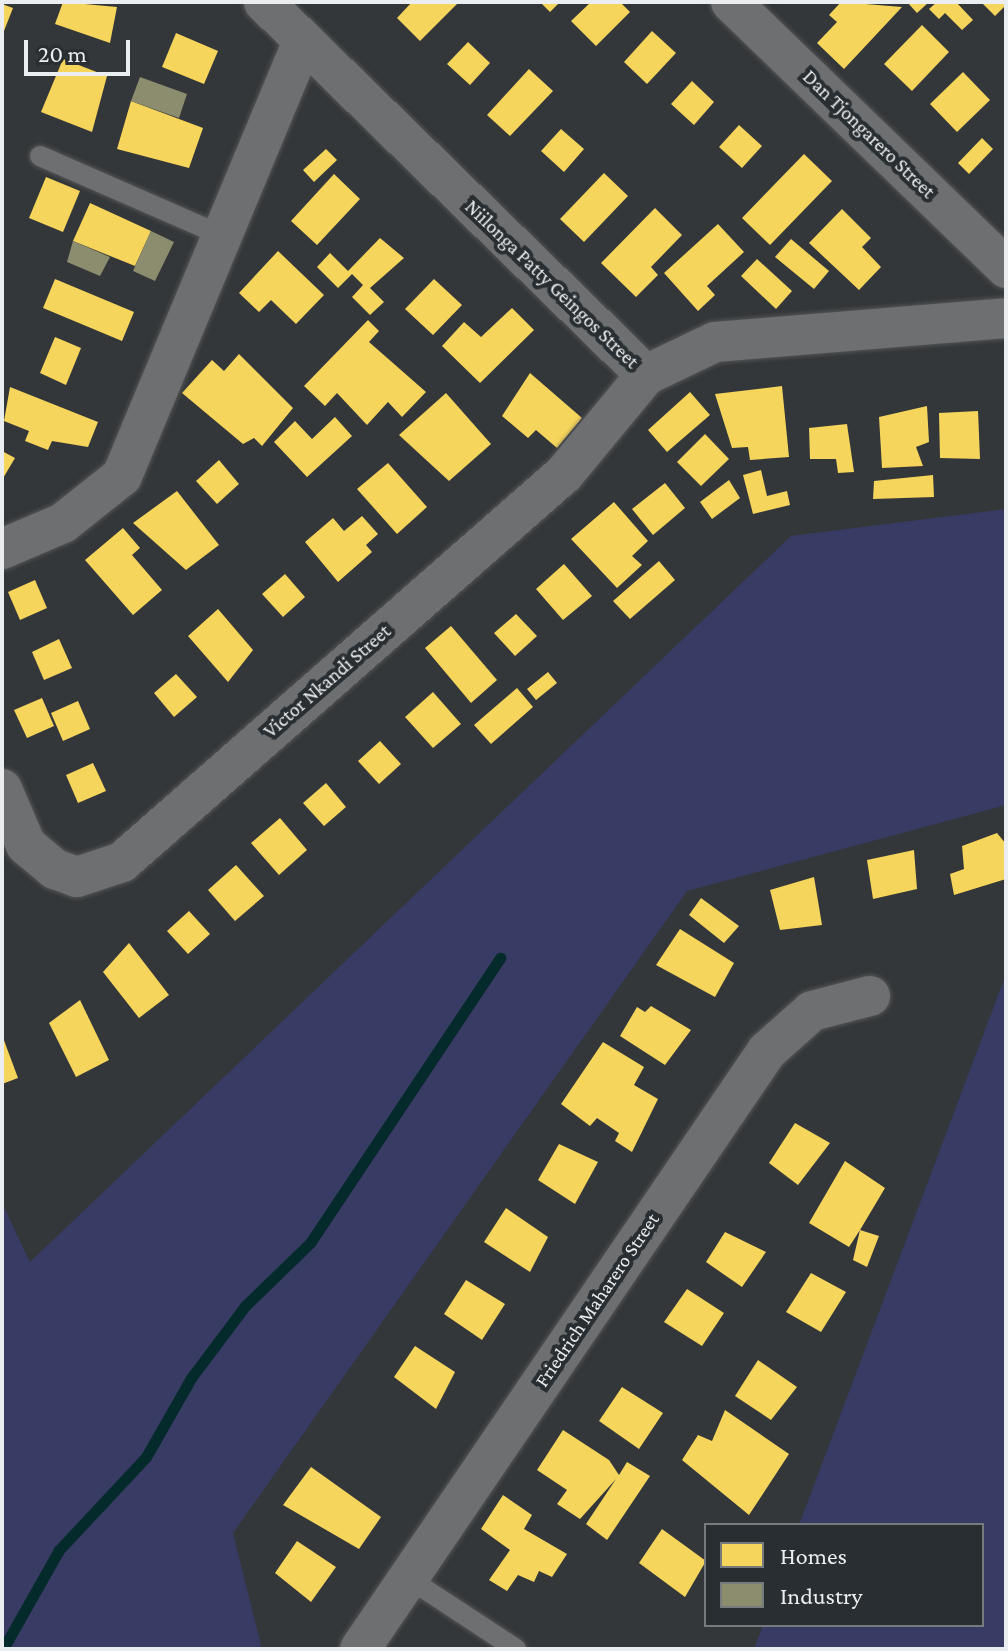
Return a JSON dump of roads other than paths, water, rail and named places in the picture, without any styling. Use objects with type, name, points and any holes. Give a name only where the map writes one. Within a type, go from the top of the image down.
[{"type":"street","name":"Niilonga Patty Geingos Street","points":[[264,2],[646,375],[715,342],[1006,318]]},
{"type":"street","name":"Dan Tjongarero Street","points":[[731,2],[1006,268]]},
{"type":"street","points":[[2,549],[63,523],[122,476],[303,42]]},
{"type":"street","name":"Victor Nkandi Street","points":[[2,789],[26,845],[55,869],[77,877],[122,862],[564,474],[646,375]]},
{"type":"street","name":"Friedrich Maharero Street","points":[[360,1649],[767,1051],[812,1011],[870,996]]},
{"type":"lane","points":[[40,156],[223,236]]},
{"type":"lane","points":[[408,1578],[516,1649]]},
{"type":"waterway","points":[[3,1649],[59,1550],[146,1457],[191,1378],[245,1306],[310,1243],[500,958]]}]
